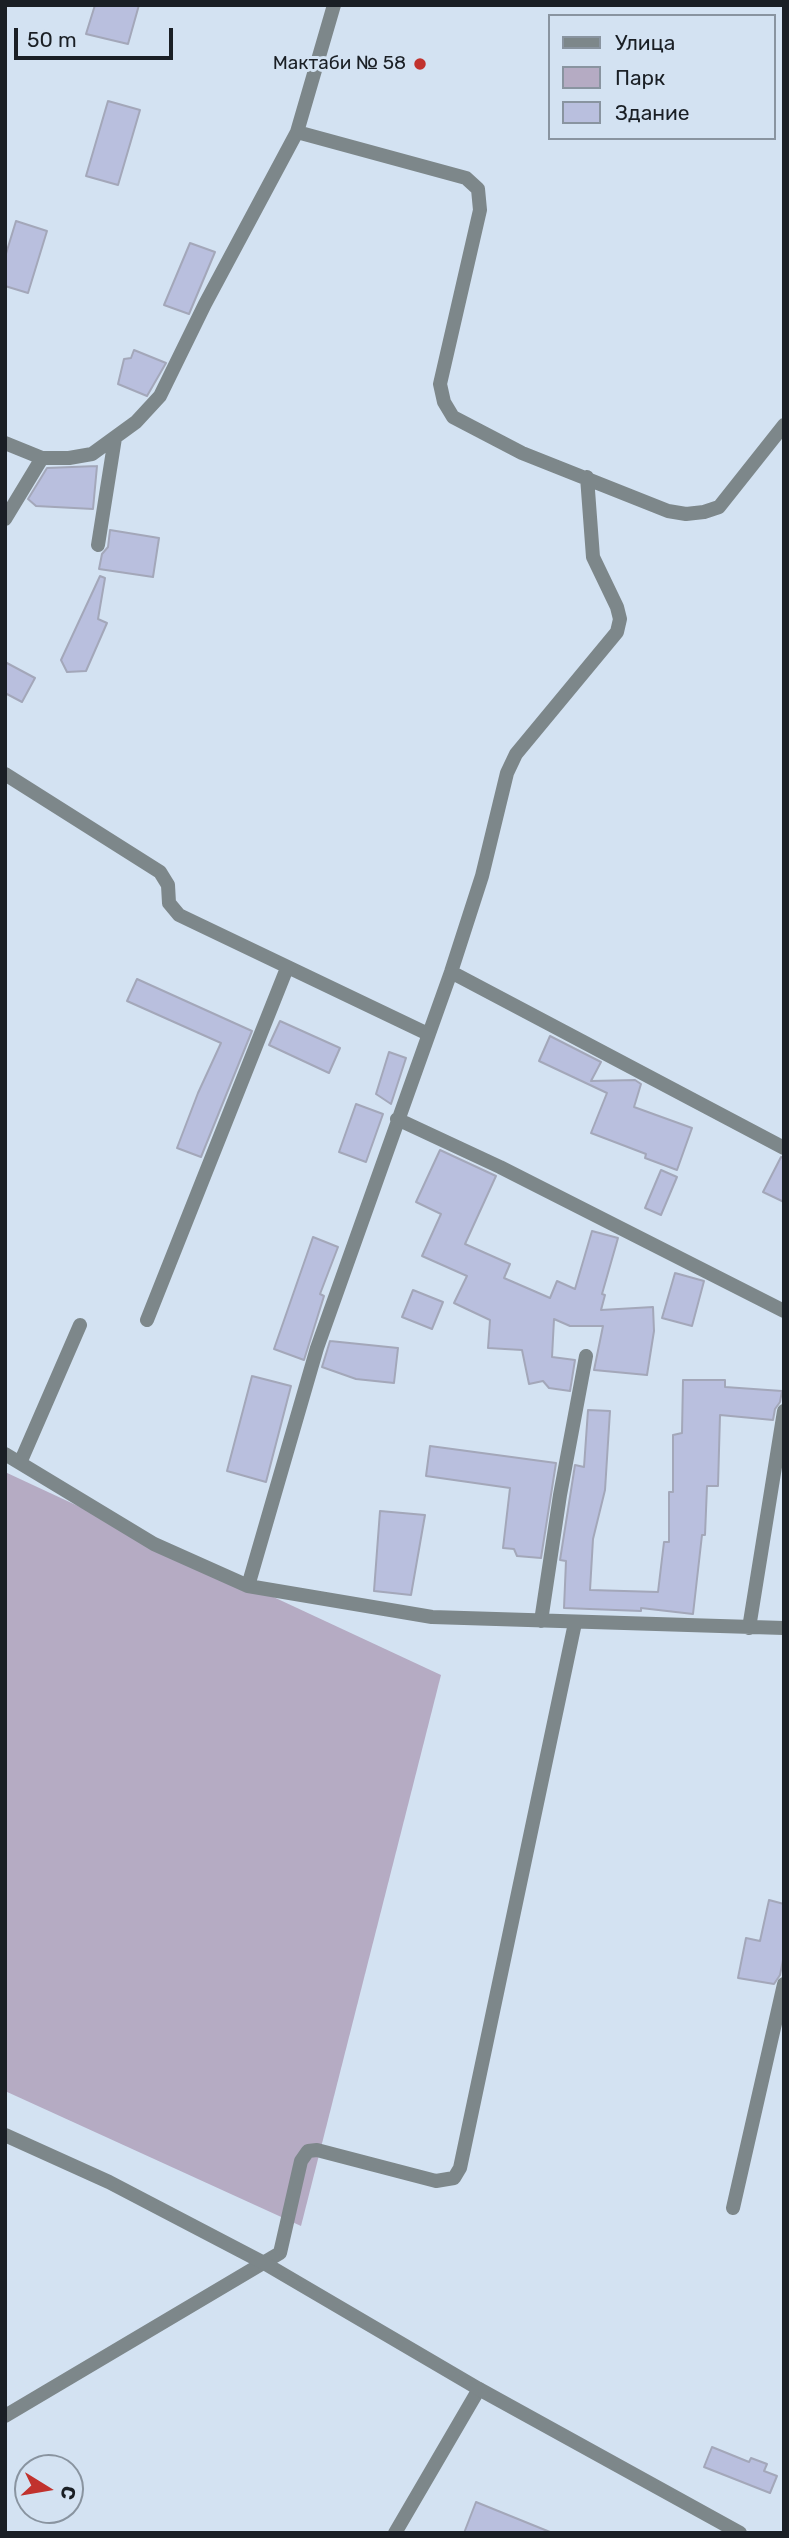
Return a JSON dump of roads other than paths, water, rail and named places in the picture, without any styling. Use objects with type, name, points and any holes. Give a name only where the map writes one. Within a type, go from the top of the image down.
[{"type":"street","points":[[5,443],[42,458],[69,458],[92,454],[136,422],[160,396],[222,271],[297,132],[334,5]]},
{"type":"street","points":[[297,132],[466,178],[473,183],[480,198],[480,210],[440,384],[444,402],[453,417],[522,453],[668,511],[686,514],[719,507],[784,425]]},
{"type":"street","points":[[98,545],[115,438]]},
{"type":"street","points":[[5,519],[42,458]]},
{"type":"street","points":[[248,1586],[317,1348],[451,972],[482,876],[507,772],[516,754],[617,632],[620,619],[617,607],[593,557],[587,477]]},
{"type":"street","points":[[5,774],[160,872],[168,885],[169,904],[179,915],[428,1034]]},
{"type":"street","points":[[147,1320],[287,968]]},
{"type":"street","points":[[451,972],[784,1148]]},
{"type":"street","points":[[397,1119],[500,1167],[784,1311]]},
{"type":"street","points":[[20,1464],[80,1325]]},
{"type":"street","points":[[541,1621],[560,1495],[586,1356]]},
{"type":"street","points":[[749,1628],[784,1411]]},
{"type":"street","points":[[5,1454],[154,1544],[248,1586],[432,1617],[784,1628]]},
{"type":"street","points":[[5,2416],[280,2253],[301,2161],[308,2151],[317,2150],[436,2180],[454,2178],[460,2168],[575,1623]]},
{"type":"street","points":[[733,2208],[784,1984]]},
{"type":"street","points":[[5,2135],[109,2182],[264,2263],[479,2389],[740,2533]]},
{"type":"street","points":[[395,2533],[479,2389]]},
{"type":"place","name":"Мактаби № 58","points":[[420,64]]}]
